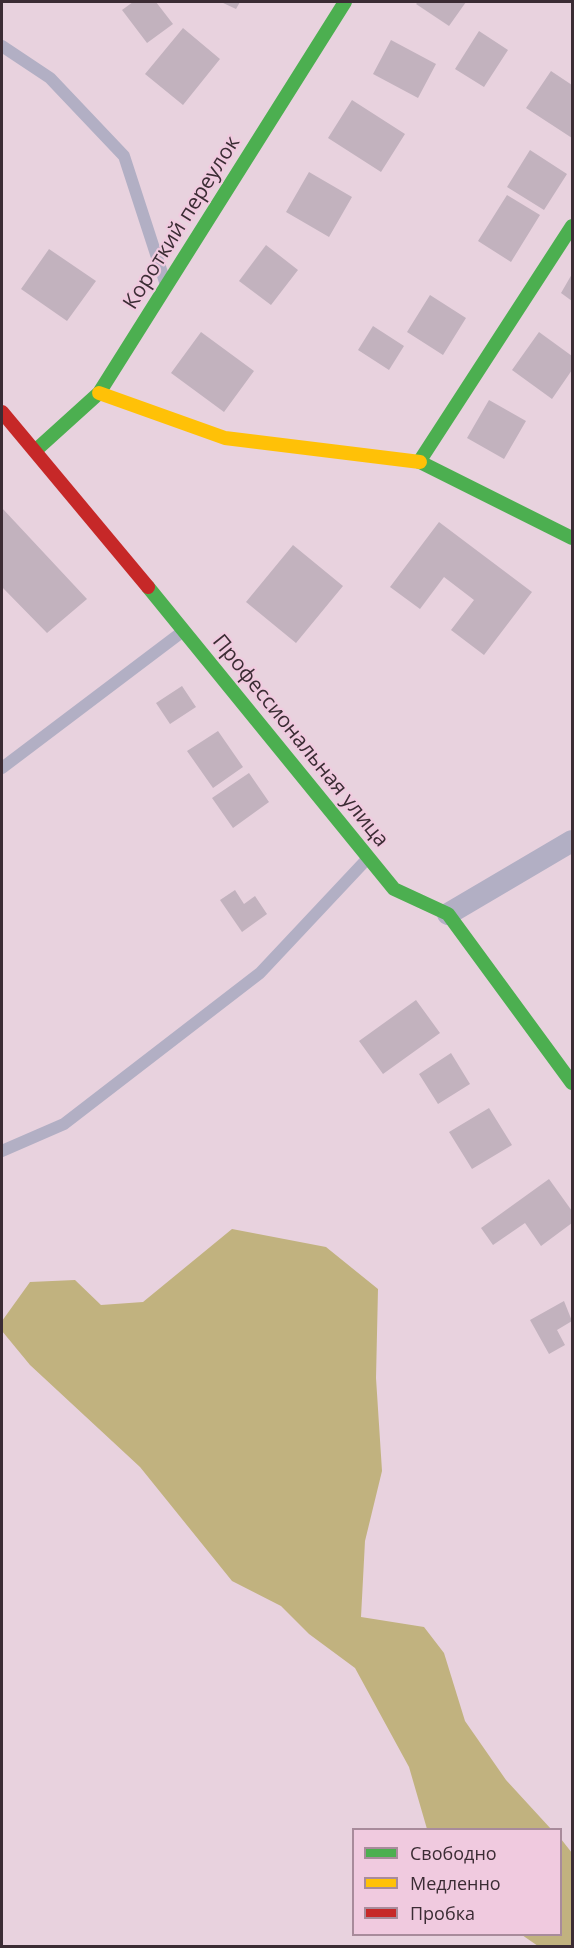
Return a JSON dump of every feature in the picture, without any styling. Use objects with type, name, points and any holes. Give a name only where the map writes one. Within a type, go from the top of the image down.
[{"type":"street","name":"Короткий переулок","points":[[36,450],[99,393],[345,2]]},
{"type":"street","points":[[419,462],[573,226]]},
{"type":"street","points":[[99,393],[225,438],[419,462],[573,537]]},
{"type":"street","name":"Профессиональная улица","points":[[2,412],[36,450],[394,889],[448,914],[573,1083]]},
{"type":"street","points":[[448,914],[573,841]]},
{"type":"lane","points":[[2,45],[50,78],[124,156],[166,287]]},
{"type":"lane","points":[[2,768],[183,631]]},
{"type":"lane","points":[[2,1151],[64,1124],[260,973],[369,857]]},
{"type":"shaded area","points":[[232,1229],[326,1247],[378,1289],[376,1378],[382,1471],[365,1541],[361,1617],[424,1627],[444,1653],[465,1721],[506,1780],[550,1828],[427,1828],[409,1767],[355,1668],[309,1634],[281,1606],[232,1581],[140,1467],[30,1365],[2,1331],[2,1321],[30,1282],[75,1280],[101,1305],[143,1302]]},
{"type":"shaded area","points":[[562,1840],[572,1853],[572,1946],[538,1946],[523,1936],[562,1936]]},
{"type":"building","points":[[133,2],[156,2],[173,24],[147,43],[122,10]]},
{"type":"building","points":[[221,2],[240,2],[236,9]]},
{"type":"building","points":[[418,2],[466,2],[449,26],[416,4]]},
{"type":"building","points":[[183,28],[220,59],[183,105],[145,74]]},
{"type":"building","points":[[479,31],[508,50],[484,87],[455,69]]},
{"type":"building","points":[[391,40],[436,64],[418,98],[373,74]]},
{"type":"building","points":[[551,71],[572,85],[572,138],[526,108]]},
{"type":"building","points":[[352,100],[405,134],[381,172],[328,138]]},
{"type":"building","points":[[530,150],[567,174],[544,210],[507,187]]},
{"type":"building","points":[[309,172],[352,197],[329,237],[286,212]]},
{"type":"building","points":[[507,195],[540,215],[511,262],[478,241]]},
{"type":"building","points":[[266,245],[298,270],[271,305],[239,281]]},
{"type":"building","points":[[49,249],[96,281],[67,321],[21,289]]},
{"type":"building","points":[[572,274],[572,301],[561,293]]},
{"type":"building","points":[[430,295],[466,318],[443,355],[407,332]]},
{"type":"building","points":[[373,326],[404,346],[389,370],[358,350]]},
{"type":"building","points":[[201,332],[254,371],[224,412],[171,373]]},
{"type":"building","points":[[539,332],[572,356],[572,370],[552,399],[512,370]]},
{"type":"building","points":[[489,400],[526,421],[504,459],[467,438]]},
{"type":"building","points":[[2,508],[87,599],[47,633],[2,587]]},
{"type":"building","points":[[439,522],[532,592],[484,655],[451,630],[474,600],[444,577],[420,609],[390,587]]},
{"type":"building","points":[[293,545],[343,586],[296,643],[246,602]]},
{"type":"building","points":[[182,686],[196,707],[170,724],[156,703]]},
{"type":"building","points":[[218,731],[243,767],[213,788],[187,751]]},
{"type":"building","points":[[249,773],[269,802],[233,828],[212,798]]},
{"type":"building","points":[[235,890],[244,904],[255,896],[267,914],[242,932],[220,900]]},
{"type":"building","points":[[416,1000],[440,1033],[383,1074],[359,1041]]},
{"type":"building","points":[[451,1053],[470,1084],[438,1104],[419,1074]]},
{"type":"building","points":[[489,1108],[512,1145],[472,1169],[449,1132]]},
{"type":"building","points":[[549,1179],[572,1211],[572,1223],[541,1246],[525,1223],[493,1245],[481,1228]]},
{"type":"building","points":[[564,1301],[572,1321],[557,1330],[565,1345],[549,1354],[530,1320]]},
{"type":"traffic: fast","points":[[36,450],[99,393],[345,2]]},
{"type":"traffic: fast","points":[[419,462],[572,226]]},
{"type":"traffic: fast","points":[[420,462],[572,538]]},
{"type":"traffic: fast","points":[[148,587],[394,889],[448,914],[572,1083]]},
{"type":"traffic: slow","points":[[99,393],[225,438],[420,462]]},
{"type":"traffic: jam","points":[[2,412],[148,587]]}]
